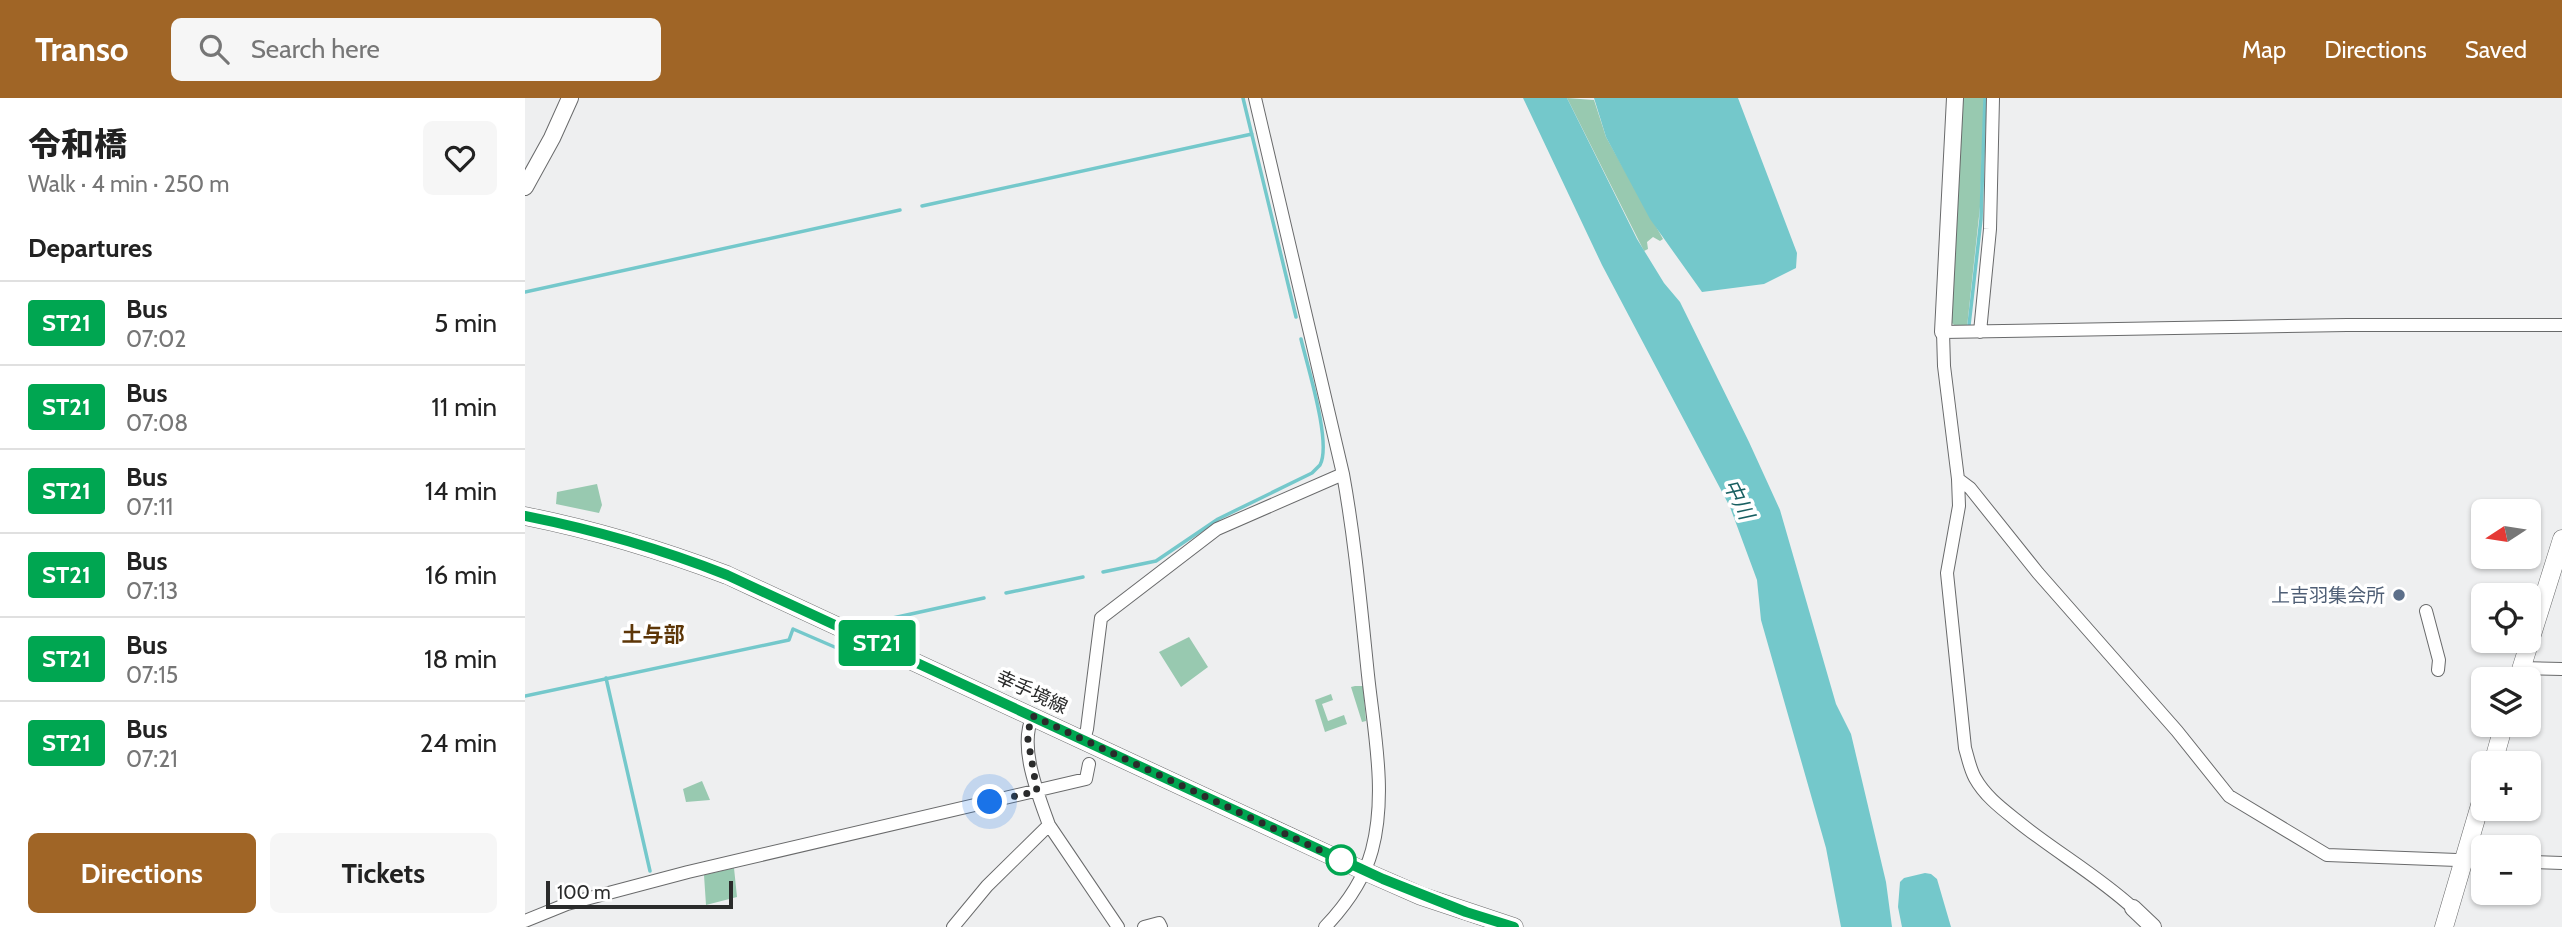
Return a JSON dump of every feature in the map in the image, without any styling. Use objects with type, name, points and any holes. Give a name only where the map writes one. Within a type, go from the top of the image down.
[{"type":"main road","name":"幸手境線","points":[[525,516],[637,542],[727,575],[1364,871],[1421,896],[1514,927]]},
{"type":"main road","points":[[2522,667],[2558,559],[2562,539]]},
{"type":"main road","points":[[2445,927],[2476,821]]},
{"type":"street","points":[[525,187],[570,98]]},
{"type":"street","points":[[1255,98],[1343,474],[1353,528],[1378,780],[1377,823],[1372,852],[1364,871],[1339,912],[1325,927]]},
{"type":"street","points":[[1955,98],[1944,366],[1958,479],[1958,519],[1947,573],[1965,748],[1975,778],[1990,798],[2049,846],[2118,894],[2153,927]]},
{"type":"street","points":[[1980,332],[1990,229],[1993,98]]},
{"type":"street","points":[[1944,331],[2562,325]]},
{"type":"street","points":[[1083,740],[1087,729],[1101,618],[1217,529],[1343,474]]},
{"type":"street","points":[[1958,479],[1970,488],[2038,573],[2177,731],[2229,796],[2327,855],[2471,861]]},
{"type":"street","points":[[2426,611],[2439,660],[2438,670]]},
{"type":"street","points":[[2541,671],[2562,669]]},
{"type":"street","points":[[1033,716],[1027,734],[1037,791],[1049,825],[1118,927]]},
{"type":"street","points":[[525,921],[567,904],[688,872],[1086,779],[1089,764]]},
{"type":"street","points":[[953,927],[987,887],[1049,825]]},
{"type":"street","points":[[2541,862],[2562,863]]},
{"type":"street","points":[[1144,927],[1159,923],[1161,927]]},
{"type":"green space","points":[[1567,98],[1594,100],[1606,137],[1663,239],[1660,241],[1653,237],[1647,242],[1648,249],[1644,251]]},
{"type":"green space","points":[[1961,98],[1984,98],[1980,207],[1967,327],[1956,327],[1951,322]]},
{"type":"green space","points":[[597,484],[602,505],[599,513],[556,504],[557,492]]},
{"type":"green space","points":[[1189,637],[1208,667],[1181,687],[1159,652]]},
{"type":"green space","points":[[1363,686],[1366,721],[1362,722],[1351,687]]},
{"type":"green space","points":[[1331,694],[1333,700],[1322,704],[1328,721],[1344,715],[1347,724],[1325,732],[1315,700]]},
{"type":"green space","points":[[702,781],[710,800],[686,802],[683,789]]},
{"type":"green space","points":[[734,868],[737,897],[706,905],[704,875]]},
{"type":"water","name":"中川","points":[[1523,98],[1567,98],[1637,239],[1664,283],[1680,302],[1780,510],[1836,704],[1851,734],[1886,882],[1892,927],[1841,927],[1826,848],[1761,620],[1757,580],[1730,507],[1602,265]]},
{"type":"water","points":[[1594,98],[1738,98],[1797,253],[1796,268],[1764,284],[1702,292],[1650,219],[1606,137]]},
{"type":"water","points":[[1925,873],[1937,879],[1951,927],[1902,927],[1898,907],[1900,882],[1904,878]]},
{"type":"waterway","points":[[1243,98],[1296,317]]},
{"type":"waterway","points":[[1969,325],[1981,219],[1985,98]]},
{"type":"waterway","points":[[922,206],[1252,134]]},
{"type":"waterway","points":[[525,292],[900,210]]},
{"type":"waterway","points":[[1103,572],[1156,561],[1218,519],[1312,473],[1320,465],[1323,454],[1321,422],[1301,339]]},
{"type":"waterway","points":[[1006,593],[1083,577]]},
{"type":"waterway","points":[[879,621],[984,598]]},
{"type":"waterway","points":[[525,696],[789,640],[793,629],[860,658]]},
{"type":"waterway","points":[[606,678],[650,871]]},
{"type":"bus line","name":"ST21","points":[[525,516],[637,542],[727,575],[1421,896],[1514,927]]},
{"type":"place","name":"上吉羽集会所","points":[[2399,595]]},
{"type":"district","name":"土与部","points":[[653,634]]},
{"type":"route","points":[[990,802],[1037,791],[1027,734],[1033,716],[1341,860]]}]
